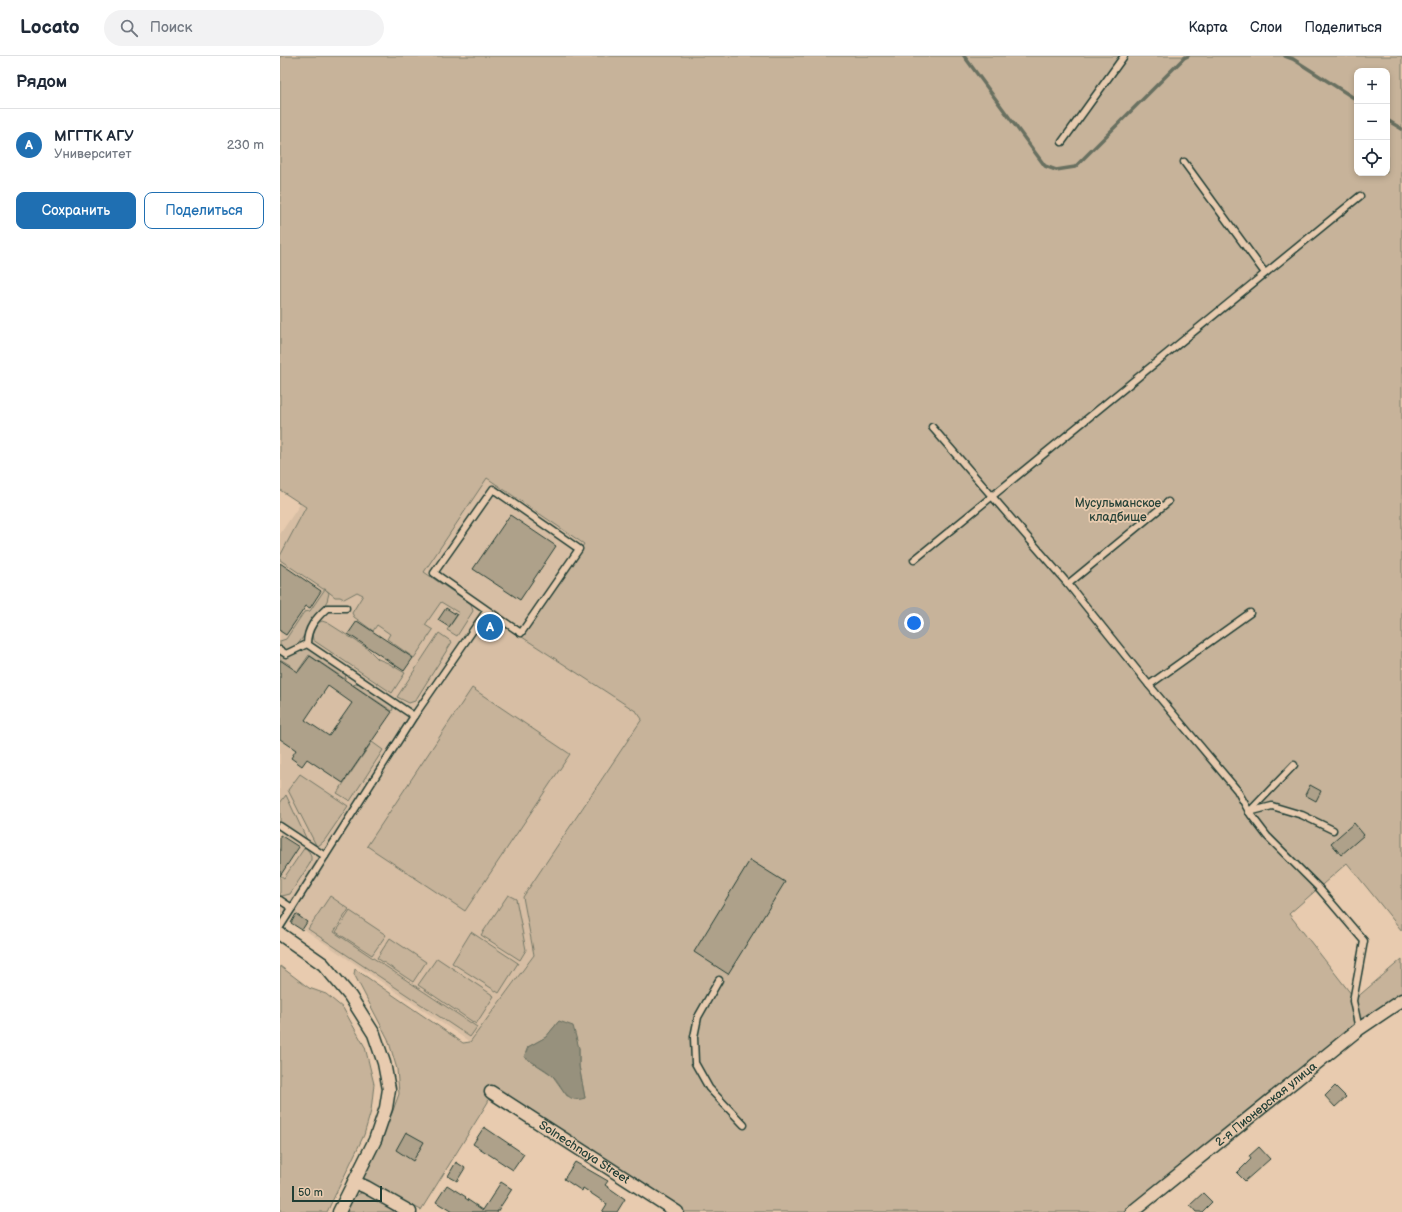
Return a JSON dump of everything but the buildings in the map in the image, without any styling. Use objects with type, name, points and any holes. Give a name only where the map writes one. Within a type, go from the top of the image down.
[{"type":"street","points":[[280,934],[323,964],[350,996],[374,1034],[384,1063],[389,1089],[386,1108],[375,1140],[339,1212]]},
{"type":"street","name":"2-я Пионерская улица","points":[[1132,1212],[1359,1029],[1402,1001]]},
{"type":"street","name":"Solnechnaya Street","points":[[490,1092],[677,1212]]},
{"type":"street","points":[[354,1182],[366,1187],[410,1212]]},
{"type":"lane","points":[[1062,142],[1124,56]]},
{"type":"lane","points":[[1184,162],[1265,273]]},
{"type":"lane","points":[[914,560],[1360,196]]},
{"type":"lane","points":[[932,427],[1068,584],[1149,685],[1237,790],[1249,812],[1267,836],[1318,887],[1364,941],[1353,1001],[1359,1029]]},
{"type":"lane","points":[[493,489],[579,549],[521,633],[487,610],[434,573],[493,489]]},
{"type":"lane","points":[[1068,584],[1168,502]]},
{"type":"lane","points":[[307,644],[307,636],[316,618],[327,608],[346,608]]},
{"type":"lane","points":[[280,927],[414,716],[487,610]]},
{"type":"lane","points":[[1149,685],[1250,613]]},
{"type":"lane","points":[[280,650],[286,654],[307,644]]},
{"type":"lane","points":[[307,644],[414,716]]},
{"type":"lane","points":[[1249,812],[1294,765]]},
{"type":"lane","points":[[1249,812],[1272,806],[1302,815],[1333,830]]},
{"type":"lane","points":[[280,826],[325,856]]},
{"type":"lane","points":[[280,900],[292,908]]},
{"type":"lane","points":[[719,980],[698,1017],[694,1037],[695,1063],[708,1088],[744,1125]]},
{"type":"shaded area","points":[[485,231],[642,719],[523,897],[534,955],[470,1042],[280,913],[280,534]]},
{"type":"shaded area","points":[[559,1021],[573,1026],[579,1048],[579,1066],[585,1098],[573,1099],[565,1093],[552,1075],[524,1057],[528,1047],[546,1037]]},
{"type":"green space","name":"Мусульманское кладбище","points":[[280,56],[1402,56],[1402,931],[1347,863],[1289,914],[1355,999],[1402,959],[1402,1000],[1132,1212],[677,1212],[490,1093],[488,1102],[421,1210],[360,1179],[392,1113],[399,1094],[397,1069],[388,1039],[354,974],[355,969],[463,1043],[470,1042],[534,955],[523,897],[642,719],[637,712],[522,637],[584,544],[487,478],[424,572],[471,604],[473,611],[457,636],[447,630],[459,613],[441,602],[425,625],[433,630],[414,658],[387,639],[390,634],[377,625],[373,631],[354,617],[352,613],[363,595],[357,592],[344,599],[335,597],[280,560],[280,556],[306,507],[280,490]],"holes":[[[559,1021],[579,1048],[579,1066],[585,1098],[567,1096],[552,1075],[525,1057],[528,1047],[546,1037]]]},
{"type":"green space","points":[[325,589],[329,593],[327,601],[299,643],[300,648],[307,646],[346,674],[345,679],[309,655],[280,697],[280,680],[290,665],[280,659],[280,641],[286,639],[304,612],[310,611]]},
{"type":"green space","points":[[322,621],[328,623],[367,648],[378,659],[405,673],[392,693],[313,640],[312,634],[314,629],[317,624]]},
{"type":"green space","points":[[439,633],[452,642],[415,701],[409,703],[397,697]]},
{"type":"green space","points":[[359,683],[392,705],[392,711],[353,685]]},
{"type":"green space","points":[[472,688],[570,754],[465,911],[367,846]]},
{"type":"green space","points":[[372,742],[383,750],[350,801],[337,793]]},
{"type":"green space","points":[[300,774],[348,806],[324,841],[317,847],[288,790]]},
{"type":"green space","points":[[286,795],[307,840],[280,822],[280,803]]},
{"type":"green space","points":[[305,847],[311,856],[309,865],[290,894],[282,896],[280,895],[280,875],[284,878]]},
{"type":"green space","points":[[508,895],[516,899],[526,950],[520,960],[481,935]]},
{"type":"green space","points":[[330,896],[349,909],[334,932],[477,1027],[470,1037],[308,929]]},
{"type":"green space","points":[[350,911],[386,935],[372,955],[336,932]]},
{"type":"green space","points":[[471,932],[518,963],[499,993],[452,963]]},
{"type":"green space","points":[[390,938],[426,962],[413,982],[377,958]]},
{"type":"green space","points":[[437,958],[494,996],[476,1024],[418,985]]},
{"type":"green space","points":[[280,966],[309,988],[326,994],[343,1008],[365,1047],[374,1084],[371,1111],[364,1135],[327,1212],[280,1212]]},
{"type":"green space","points":[[363,1192],[371,1194],[402,1212],[345,1212],[353,1197]]},
{"type":"waterway","points":[[964,56],[1045,166],[1056,170],[1075,167],[1184,58],[1188,56]]},
{"type":"waterway","points":[[1285,56],[1293,59],[1354,98]]},
{"type":"waterway","points":[[1390,122],[1402,129]]},
{"type":"place","name":"МГГТК АГУ","points":[[490,627]]}]
